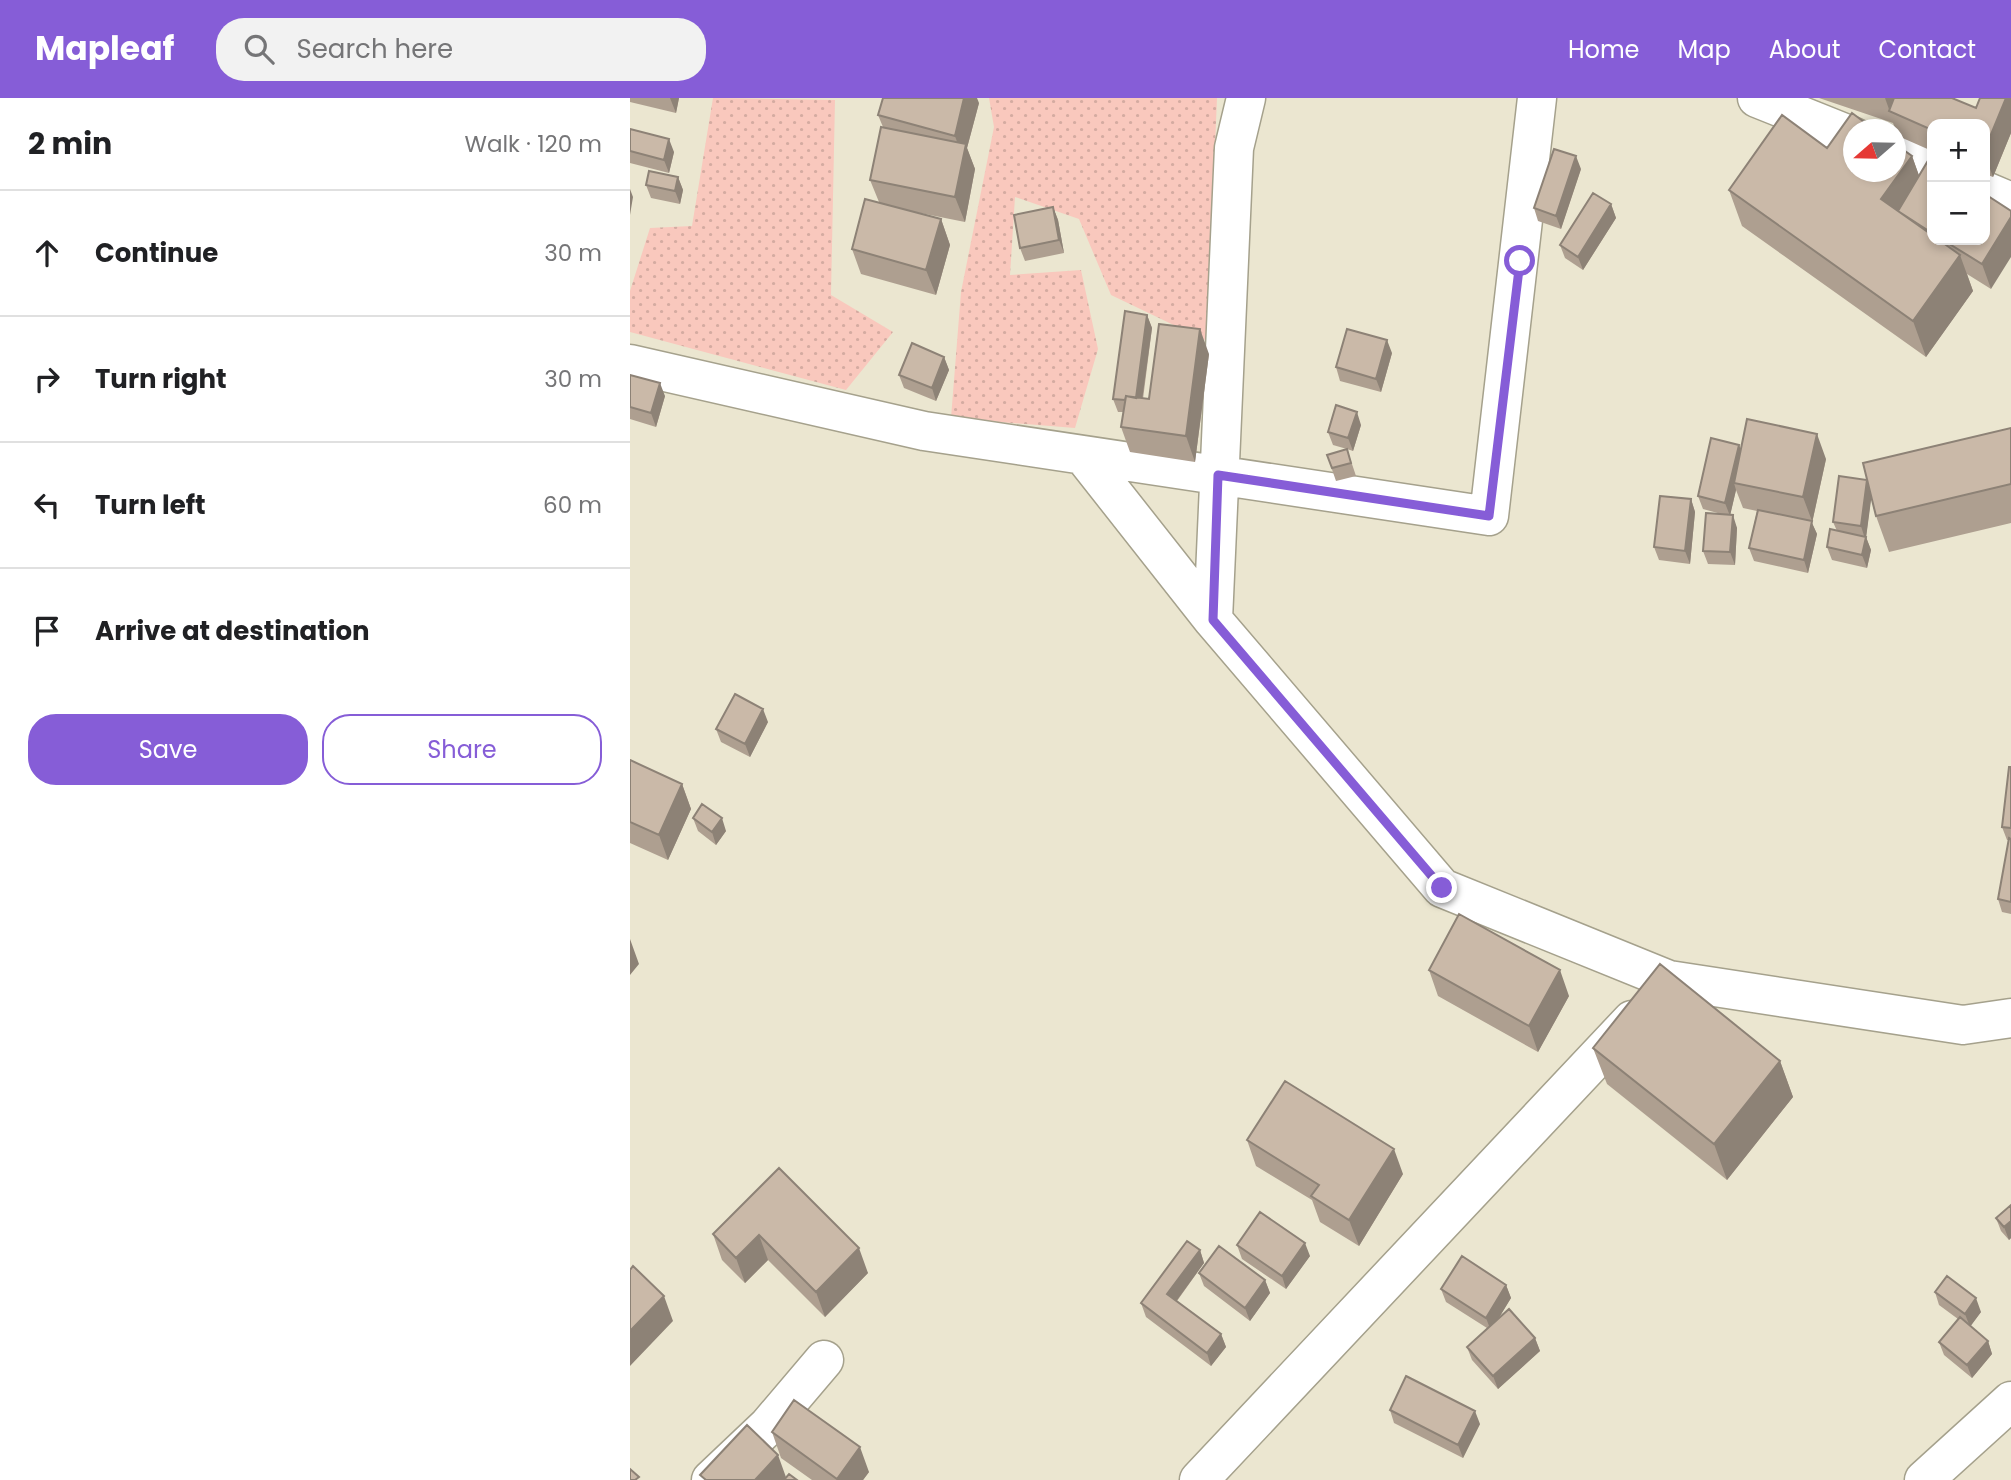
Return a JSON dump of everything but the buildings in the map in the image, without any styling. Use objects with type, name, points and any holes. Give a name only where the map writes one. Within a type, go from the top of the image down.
[{"type":"street","points":[[1213,620],[1234,148],[1246,98]]},
{"type":"street","points":[[630,364],[924,431],[1489,516],[1537,98]]},
{"type":"street","points":[[1757,98],[1843,134]]},
{"type":"street","points":[[1906,159],[1927,168]]},
{"type":"street","points":[[1990,193],[2011,202]]},
{"type":"street","points":[[1083,455],[1213,620],[1442,888],[1669,980],[1963,1025],[2011,1018]]},
{"type":"street","points":[[1199,1480],[1669,980]]},
{"type":"street","points":[[711,1480],[768,1426],[824,1360]]},
{"type":"street","points":[[1924,1480],[2011,1401]]},
{"type":"shaded area","points":[[713,98],[835,100],[831,295],[893,332],[846,390],[630,332],[630,291],[650,228],[692,226]]},
{"type":"shaded area","points":[[989,98],[1217,98],[1207,341],[1111,295],[1079,219],[1015,197],[1010,275],[1081,270],[1098,349],[1075,428],[951,418],[961,292],[994,127]]},
{"type":"route","points":[[1442,888],[1213,620],[1218,475],[1489,516],[1520,261]]}]
